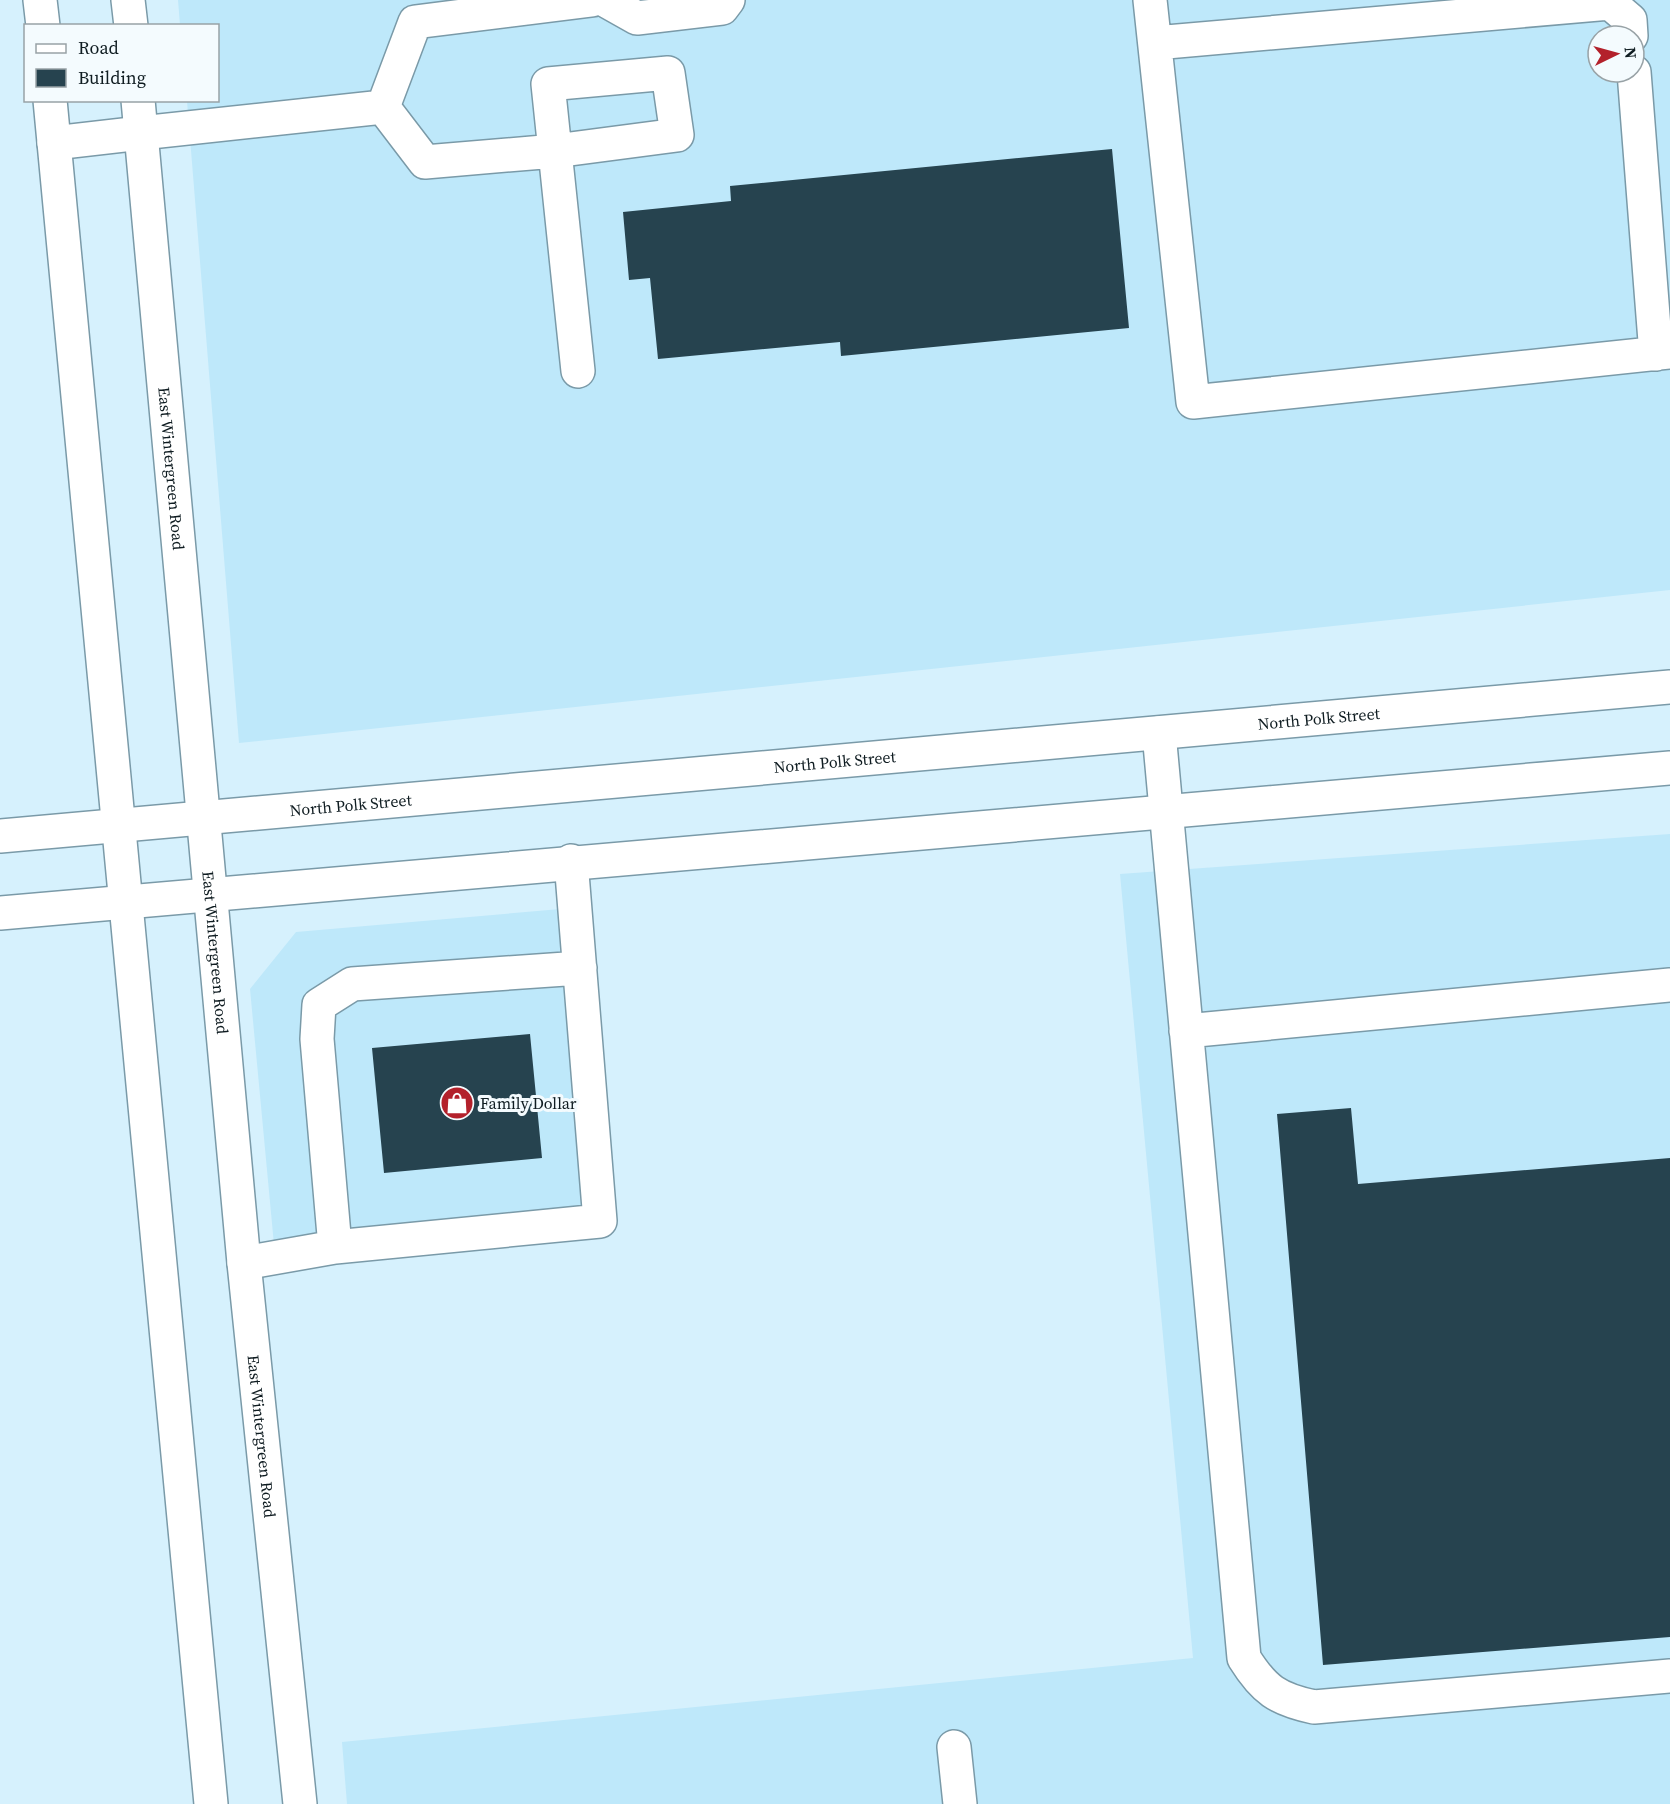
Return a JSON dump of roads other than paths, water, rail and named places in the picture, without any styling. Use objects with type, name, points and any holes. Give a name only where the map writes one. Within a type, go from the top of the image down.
[{"type":"main road","points":[[40,0],[43,24]]},
{"type":"main road","points":[[128,0],[131,24]]},
{"type":"main road","points":[[383,107],[415,22],[592,0]]},
{"type":"main road","points":[[605,0],[637,18],[722,8],[728,0]]},
{"type":"main road","points":[[1150,0],[1193,402],[1663,353],[1635,84]]},
{"type":"main road","points":[[1155,43],[1610,3],[1630,20],[1630,24]]},
{"type":"main road","points":[[50,102],[211,1804]]},
{"type":"main road","name":"East Wintergreen Road","points":[[138,102],[212,892],[244,1263],[300,1804]]},
{"type":"main road","points":[[54,143],[383,107]]},
{"type":"main road","points":[[383,107],[425,162],[555,151],[578,371]]},
{"type":"main road","name":"North Polk Street","points":[[0,836],[1670,687]]},
{"type":"main road","points":[[1159,733],[1164,811],[1244,1658],[1260,1683],[1286,1701],[1314,1707],[1670,1676]]},
{"type":"main road","points":[[0,913],[212,892],[1670,768]]},
{"type":"main road","points":[[244,1263],[335,1247],[600,1221],[572,861]]},
{"type":"main road","points":[[335,1247],[317,1039],[319,1005],[352,984],[580,968]]},
{"type":"main road","points":[[1186,1031],[1670,985]]},
{"type":"main road","points":[[954,1747],[960,1804]]},
{"type":"place","name":"Family Dollar","points":[[457,1103]]}]
